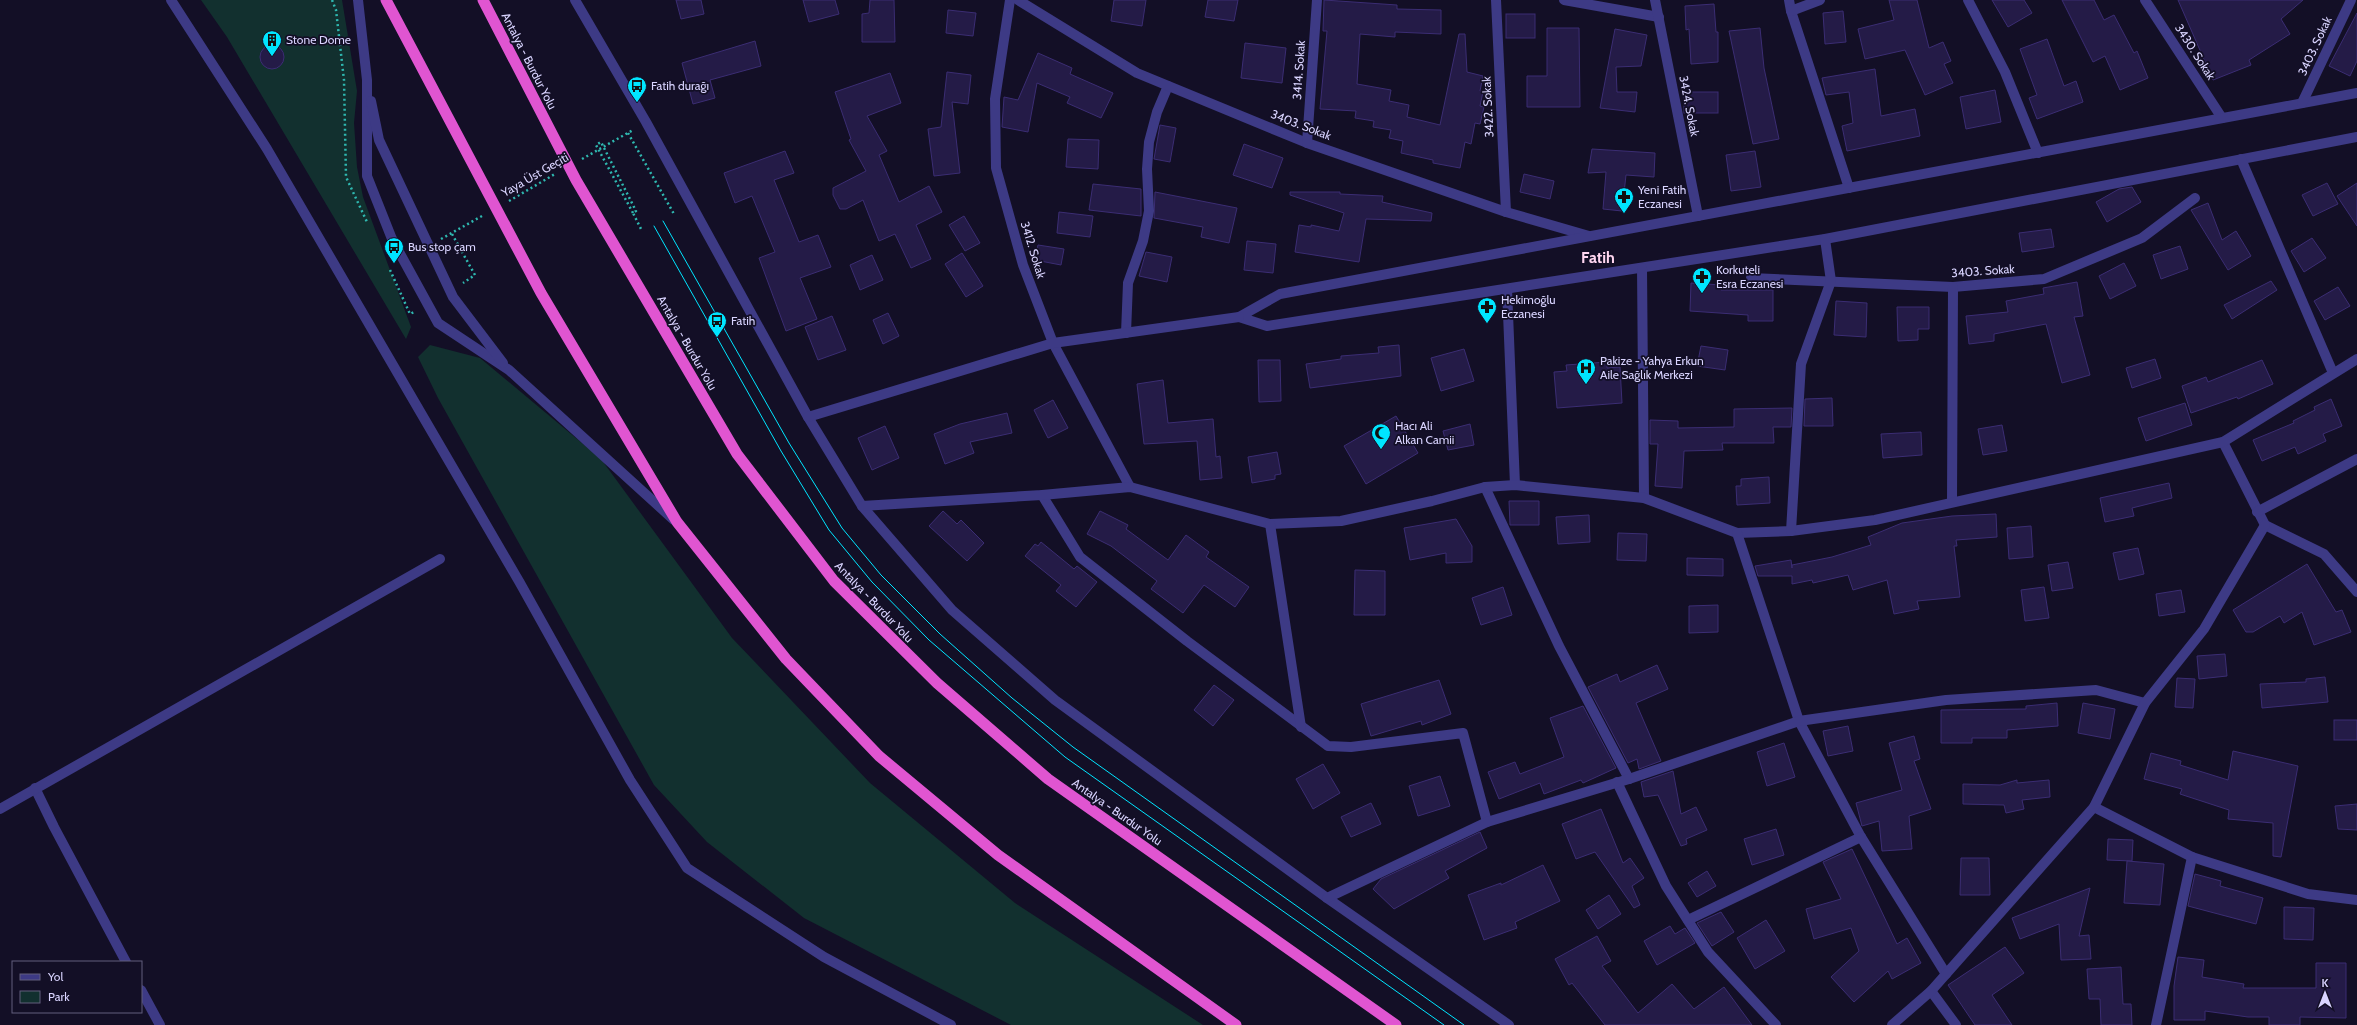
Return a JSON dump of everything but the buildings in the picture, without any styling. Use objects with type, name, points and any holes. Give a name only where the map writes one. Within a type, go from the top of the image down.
[{"type":"highway","points":[[386,0],[541,293],[677,522],[786,659],[879,756],[998,855],[1236,1025]]},
{"type":"highway","name":"Antalya - Burdur Yolu","points":[[483,0],[576,180],[737,454],[834,581],[937,683],[1048,779],[1396,1025]]},
{"type":"street","points":[[171,0],[267,149],[520,583],[630,780],[687,868],[824,957],[951,1025]]},
{"type":"street","points":[[358,0],[367,80],[379,140],[451,292],[509,370]]},
{"type":"street","points":[[576,0],[646,122],[808,417],[862,506],[952,610],[1056,700],[1327,898],[1510,1025]]},
{"type":"street","name":"3412. Sokak","points":[[1010,0],[995,99],[996,168],[1023,265],[1053,344],[1130,487]]},
{"type":"street","name":"3403. Sokak","points":[[1018,0],[1137,73],[1168,86],[1307,142],[1506,212],[1591,236]]},
{"type":"street","name":"3414. Sokak","points":[[1307,142],[1317,0]]},
{"type":"street","name":"3422. Sokak","points":[[1496,0],[1506,212]]},
{"type":"street","points":[[1564,0],[1659,16]]},
{"type":"street","name":"3424. Sokak","points":[[1655,0],[1698,216]]},
{"type":"street","points":[[1789,0],[1791,11],[1848,188]]},
{"type":"street","points":[[1791,11],[1820,0]]},
{"type":"street","points":[[1968,0],[2005,72],[2038,153]]},
{"type":"street","name":"3430. Sokak","points":[[2145,0],[2222,118]]},
{"type":"street","name":"3403. Sokak","points":[[2302,103],[2351,0]]},
{"type":"street","points":[[367,80],[367,176],[392,239],[438,323],[509,370],[677,522]]},
{"type":"street","points":[[1126,333],[1128,283],[1143,241],[1149,211],[1147,169],[1148,142],[1157,112],[1168,86]]},
{"type":"street","points":[[808,417],[1053,344],[1239,317],[1280,294],[2357,93]]},
{"type":"street","points":[[1239,317],[1267,326],[1825,239],[2357,137]]},
{"type":"street","points":[[2241,159],[2333,373]]},
{"type":"street","name":"3403. Sokak","points":[[1751,278],[1954,287],[2044,279],[2142,238],[2195,198]]},
{"type":"street","points":[[1790,531],[1801,364],[1831,281],[1825,239]]},
{"type":"street","points":[[1642,268],[1644,498]]},
{"type":"street","points":[[1952,501],[1954,287]]},
{"type":"street","points":[[1507,289],[1515,485]]},
{"type":"street","points":[[862,506],[1042,495],[1130,487],[1270,524],[1341,521],[1432,501],[1485,487],[1515,485],[1644,498],[1737,533],[1790,531],[1875,520],[1952,501],[2224,442],[2357,359]]},
{"type":"street","points":[[2224,442],[2257,512],[2265,525],[2324,554],[2357,592]]},
{"type":"street","points":[[2257,512],[2357,459]]},
{"type":"street","points":[[1485,487],[1559,646],[1629,779]]},
{"type":"street","points":[[1042,495],[1080,557],[1187,641],[1328,746],[1351,747],[1463,733],[1487,822]]},
{"type":"street","points":[[1270,524],[1301,727]]},
{"type":"street","points":[[1892,1025],[1930,991],[1946,974],[2094,807],[2145,703],[2204,630],[2265,525]]},
{"type":"street","points":[[1737,533],[1799,721],[1861,837],[1946,974]]},
{"type":"street","points":[[0,808],[440,559]]},
{"type":"street","points":[[1327,898],[1487,822],[1629,779],[1799,721],[1946,700],[2096,690],[2145,703]]},
{"type":"street","points":[[1617,782],[1666,886],[1708,952],[1776,1025]]},
{"type":"street","points":[[35,788],[54,827],[125,961]]},
{"type":"street","points":[[2094,807],[2192,857],[2308,894],[2357,900]]},
{"type":"street","points":[[1688,920],[1861,837]]},
{"type":"street","points":[[2156,1025],[2192,857]]},
{"type":"street","points":[[1930,991],[1956,1025]]},
{"type":"street","points":[[142,992],[160,1025]]},
{"type":"path","name":"Yaya Üst Geçiti","points":[[579,161],[633,130]]},
{"type":"path","points":[[628,133],[674,214]]},
{"type":"path","points":[[633,213],[636,211],[601,142],[596,145],[642,231]]},
{"type":"path","name":"Yaya Üst Geçiti","points":[[505,203],[559,172]]},
{"type":"path","points":[[447,236],[485,214]]},
{"type":"path","points":[[452,234],[475,275]]},
{"type":"green space","points":[[201,0],[342,0],[357,91],[354,123],[357,167],[363,197],[411,327],[406,339],[227,37]]},
{"type":"green space","points":[[430,345],[480,358],[601,459],[732,638],[870,783],[1015,903],[1203,1025],[1011,1025],[804,918],[707,842],[654,785],[438,398],[418,357]]},
{"type":"tram line","points":[[663,221],[789,443],[842,528],[881,575],[940,634],[1012,698],[1073,747],[1464,1025]]},
{"type":"tram line","points":[[654,226],[781,451],[829,530],[872,582],[929,640],[1065,757],[1444,1025]]},
{"type":"place","name":"Stone Dome","points":[[272,57]]},
{"type":"place","name":"Fatih durağı","points":[[637,103]]},
{"type":"place","name":"Yeni Fatih Eczanesi","points":[[1624,214]]},
{"type":"place","name":"Bus stop çam","points":[[394,264]]},
{"type":"place","name":"Korkuteli Esra Eczanesi","points":[[1702,294]]},
{"type":"place","name":"Hekimoğlu Eczanesi","points":[[1487,324]]},
{"type":"place","name":"Fatih","points":[[717,338]]},
{"type":"place","name":"Pakize - Yahya Erkun Aile Sağlık Merkezi","points":[[1586,385]]},
{"type":"place","name":"Hacı Ali Alkan Camii","points":[[1381,450]]},
{"type":"district","name":"Fatih","points":[[1598,257]]}]
